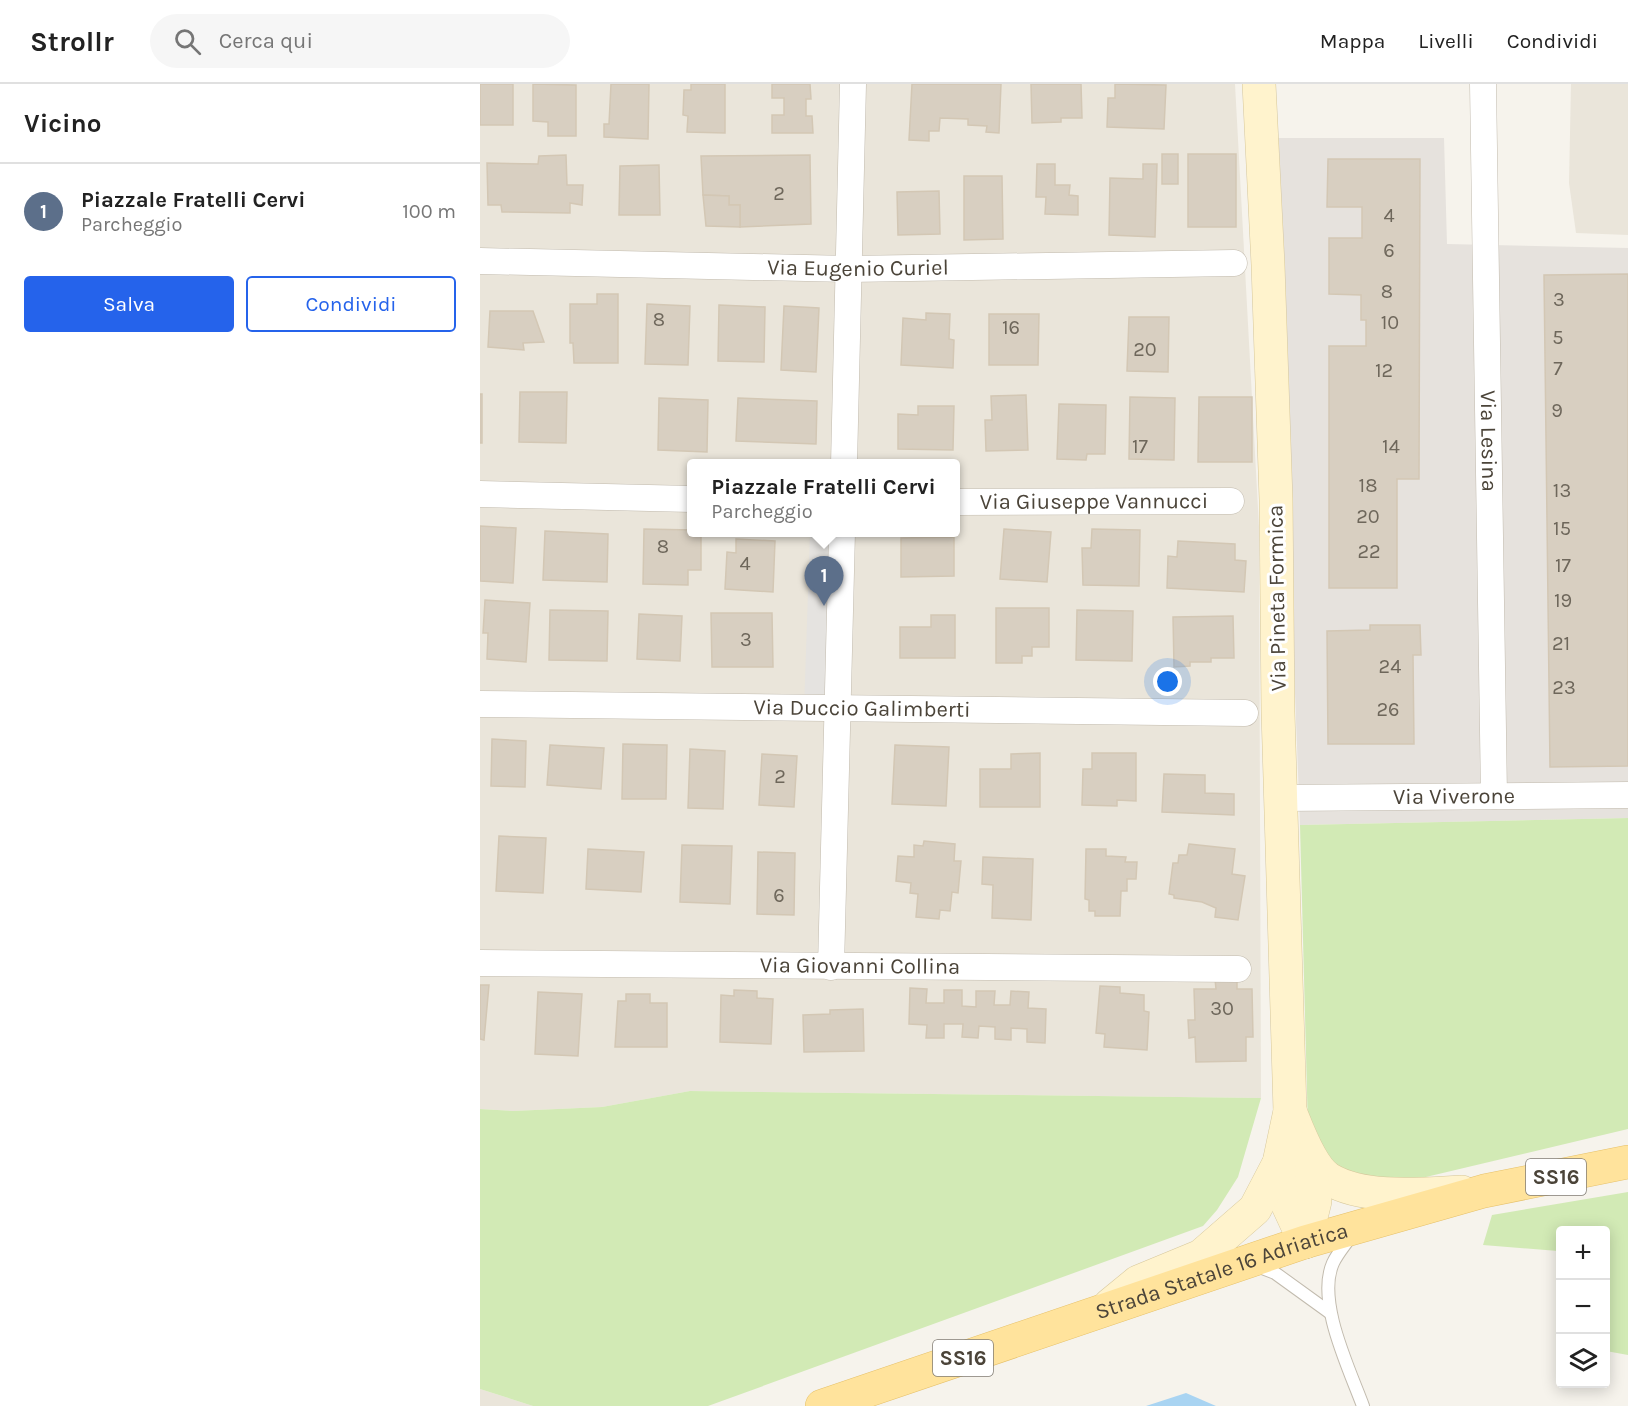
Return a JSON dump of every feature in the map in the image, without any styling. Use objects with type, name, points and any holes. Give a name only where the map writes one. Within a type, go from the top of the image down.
[{"type":"main road","name":"Strada Statale 16 Adriatica","points":[[822,1406],[1305,1242],[1484,1191],[1628,1162]]},
{"type":"street","points":[[844,459],[853,84]]},
{"type":"street","name":"Via Pineta Formica","points":[[1259,84],[1275,477],[1278,712],[1290,1112],[1294,1160],[1315,1201],[1305,1242]]},
{"type":"street","name":"Via Lesina","points":[[1483,84],[1494,796]]},
{"type":"street","name":"Via Eugenio Curiel","points":[[480,261],[849,269],[1234,263]]},
{"type":"street","points":[[480,494],[687,499]]},
{"type":"street","name":"Via Giuseppe Vannucci","points":[[960,502],[1231,501]]},
{"type":"street","points":[[831,967],[842,537]]},
{"type":"street","name":"Via Duccio Galimberti","points":[[480,704],[1245,713]]},
{"type":"street","name":"Via Viverone","points":[[1282,798],[1628,795]]},
{"type":"street","name":"Via Giovanni Collina","points":[[480,963],[1238,969]]},
{"type":"street","points":[[1294,1160],[1328,1179],[1362,1192],[1425,1194],[1484,1191]]},
{"type":"street","name":"Via Pineta Formica","points":[[1104,1311],[1138,1282],[1201,1256],[1255,1209],[1294,1160]]},
{"type":"lane","points":[[1356,1228],[1332,1264],[1327,1287],[1329,1312],[1363,1406]]},
{"type":"lane","points":[[1246,1262],[1275,1273],[1329,1312]]},
{"type":"shaded area","points":[[480,84],[1235,84],[1259,527],[1261,1098],[690,1091],[602,1107],[513,1111],[480,1109]]},
{"type":"shaded area","points":[[1571,84],[1628,84],[1628,235],[1576,233],[1569,183]]},
{"type":"shaded area","points":[[1274,138],[1444,138],[1447,244],[1628,248],[1628,818],[1300,825]]},
{"type":"shaded area","points":[[810,537],[842,537],[838,709],[804,709]]},
{"type":"shaded area","points":[[480,1389],[533,1406],[480,1406]]},
{"type":"green space","points":[[1628,818],[1628,1129],[1409,1181],[1344,1175],[1308,1130],[1300,825]]},
{"type":"green space","points":[[690,1091],[1261,1098],[1238,1177],[1217,1210],[1203,1226],[708,1406],[533,1406],[480,1389],[480,1109],[513,1111],[602,1107]]},
{"type":"green space","points":[[1628,1192],[1628,1355],[1610,1352],[1610,1226],[1556,1226],[1556,1251],[1483,1245],[1492,1215]]},
{"type":"water","points":[[1186,1393],[1216,1406],[1146,1406]]},
{"type":"building","points":[[480,84],[513,84],[513,125],[480,125]]},
{"type":"building","points":[[533,84],[576,85],[576,136],[548,136],[548,122],[533,121]]},
{"type":"building","points":[[611,84],[649,84],[648,139],[604,137],[604,124],[609,124]]},
{"type":"building","points":[[691,84],[725,84],[725,133],[687,132],[688,116],[683,115],[684,90],[691,90]]},
{"type":"building","points":[[772,84],[810,84],[811,99],[806,99],[806,116],[812,116],[813,133],[772,133],[772,115],[784,115],[784,98],[772,98]]},
{"type":"building","points":[[912,84],[1001,84],[999,133],[986,132],[987,126],[968,125],[968,119],[940,118],[939,131],[929,131],[929,141],[909,140]]},
{"type":"building","points":[[1031,84],[1081,84],[1082,118],[1061,118],[1061,122],[1032,123]]},
{"type":"building","points":[[1115,84],[1166,85],[1164,129],[1107,127],[1108,98],[1115,98]]},
{"type":"building","points":[[1162,154],[1178,154],[1178,184],[1162,184]]},
{"type":"building","points":[[1188,154],[1236,154],[1236,227],[1188,227]]},
{"type":"building","points":[[566,155],[567,185],[583,185],[582,205],[570,203],[570,213],[502,212],[501,205],[488,205],[487,163],[538,164],[539,156]]},
{"type":"building","points":[[810,155],[811,224],[740,227],[740,205],[729,205],[729,196],[703,195],[701,156]]},
{"type":"building","points":[[1328,159],[1420,159],[1419,479],[1397,479],[1397,588],[1329,588],[1329,346],[1366,346],[1366,320],[1361,320],[1361,295],[1329,294],[1329,238],[1362,238],[1362,207],[1327,207]]},
{"type":"building","points":[[1037,164],[1055,164],[1055,185],[1070,185],[1069,195],[1078,196],[1078,215],[1045,214],[1046,197],[1036,197]]},
{"type":"building","points":[[1143,164],[1157,164],[1155,237],[1109,235],[1110,178],[1143,179]]},
{"type":"building","points":[[659,165],[660,215],[619,215],[620,166]]},
{"type":"building","points":[[964,176],[1002,176],[1003,239],[964,240]]},
{"type":"building","points":[[939,191],[940,234],[898,235],[897,192]]},
{"type":"building","points":[[703,195],[729,196],[729,205],[740,205],[740,227],[706,226]]},
{"type":"building","points":[[1628,274],[1628,766],[1550,767],[1544,275]]},
{"type":"building","points":[[597,294],[618,294],[618,363],[574,363],[573,343],[570,343],[570,304],[597,304]]},
{"type":"building","points":[[647,304],[690,306],[688,365],[645,364]]},
{"type":"building","points":[[719,305],[765,307],[764,362],[718,361]]},
{"type":"building","points":[[784,306],[819,308],[816,372],[781,370]]},
{"type":"building","points":[[490,311],[533,311],[544,342],[523,343],[524,350],[488,347]]},
{"type":"building","points":[[926,313],[950,314],[949,339],[954,340],[953,368],[901,365],[903,318],[926,320]]},
{"type":"building","points":[[989,314],[1039,314],[1038,365],[989,365]]},
{"type":"building","points":[[1129,317],[1169,317],[1168,372],[1127,371]]},
{"type":"building","points":[[520,392],[567,392],[566,443],[519,442]]},
{"type":"building","points":[[480,394],[482,394],[482,443],[480,443]]},
{"type":"building","points":[[1026,395],[1028,450],[986,451],[985,420],[992,420],[991,396]]},
{"type":"building","points":[[1130,397],[1175,398],[1174,460],[1129,459]]},
{"type":"building","points":[[1199,397],[1252,397],[1252,462],[1198,462]]},
{"type":"building","points":[[659,398],[708,400],[707,452],[658,450]]},
{"type":"building","points":[[738,398],[817,401],[816,444],[736,441]]},
{"type":"building","points":[[1059,404],[1106,405],[1105,454],[1087,454],[1086,460],[1057,459]]},
{"type":"building","points":[[918,406],[954,406],[953,450],[898,449],[898,414],[918,415]]},
{"type":"building","points":[[480,526],[516,528],[513,583],[480,581]]},
{"type":"building","points":[[644,529],[687,530],[687,537],[701,537],[701,570],[688,570],[688,585],[643,584]]},
{"type":"building","points":[[1004,529],[1051,532],[1047,582],[1000,579]]},
{"type":"building","points":[[1092,529],[1140,530],[1139,586],[1083,585],[1082,548],[1091,548]]},
{"type":"building","points":[[545,531],[608,534],[607,582],[543,580]]},
{"type":"building","points":[[954,537],[954,576],[901,577],[901,538]]},
{"type":"building","points":[[736,539],[775,541],[773,592],[725,589],[727,552],[736,553]]},
{"type":"building","points":[[1178,541],[1235,544],[1235,560],[1246,561],[1244,592],[1167,588],[1168,556],[1177,557]]},
{"type":"building","points":[[485,600],[530,603],[526,662],[487,659],[488,633],[483,633]]},
{"type":"building","points":[[996,608],[1049,608],[1049,647],[1032,647],[1032,656],[1022,656],[1022,663],[996,663]]},
{"type":"building","points":[[550,610],[608,611],[607,661],[549,660]]},
{"type":"building","points":[[1077,610],[1133,611],[1132,661],[1076,660]]},
{"type":"building","points":[[711,613],[772,613],[773,667],[712,667]]},
{"type":"building","points":[[639,614],[682,616],[680,661],[637,659]]},
{"type":"building","points":[[931,615],[955,615],[955,658],[900,658],[900,627],[931,627]]},
{"type":"building","points":[[1233,616],[1234,658],[1211,658],[1211,662],[1190,662],[1190,666],[1174,667],[1173,617]]},
{"type":"building","points":[[1370,625],[1420,625],[1421,655],[1413,655],[1414,744],[1328,744],[1327,631],[1370,630]]},
{"type":"building","points":[[492,739],[526,741],[525,787],[491,786]]},
{"type":"building","points":[[623,744],[667,745],[666,799],[622,799]]},
{"type":"building","points":[[550,745],[604,748],[601,789],[547,785]]},
{"type":"building","points":[[895,745],[949,747],[946,806],[892,804]]},
{"type":"building","points":[[690,749],[725,751],[723,809],[688,808]]},
{"type":"building","points":[[1040,753],[1040,807],[980,807],[980,769],[1011,769],[1011,754]]},
{"type":"building","points":[[1092,753],[1136,753],[1136,801],[1117,800],[1117,806],[1082,805],[1083,769],[1092,769]]},
{"type":"building","points":[[762,754],[797,756],[794,807],[759,805]]},
{"type":"building","points":[[1164,774],[1205,775],[1205,793],[1234,794],[1234,815],[1162,812]]},
{"type":"building","points":[[499,836],[546,838],[543,893],[496,891]]},
{"type":"building","points":[[924,841],[955,844],[954,861],[961,861],[958,893],[952,892],[950,911],[940,910],[939,919],[916,917],[918,894],[910,893],[911,883],[896,881],[898,856],[914,857],[914,845],[923,846]]},
{"type":"building","points":[[1189,844],[1235,849],[1232,874],[1245,876],[1238,920],[1215,917],[1216,908],[1202,902],[1174,898],[1174,895],[1169,894],[1173,863],[1178,863],[1179,855],[1187,855]]},
{"type":"building","points":[[682,845],[732,846],[730,904],[680,902]]},
{"type":"building","points":[[588,849],[644,852],[641,892],[586,889]]},
{"type":"building","points":[[1086,849],[1106,849],[1106,856],[1126,857],[1125,862],[1137,862],[1136,879],[1127,879],[1127,891],[1121,891],[1120,916],[1095,916],[1095,911],[1089,911],[1089,900],[1085,899]]},
{"type":"building","points":[[758,852],[795,853],[794,915],[757,914]]},
{"type":"building","points":[[983,857],[1033,859],[1031,920],[992,918],[993,885],[982,884]]},
{"type":"building","points":[[1237,978],[1237,989],[1252,989],[1253,1037],[1246,1037],[1246,1061],[1196,1062],[1195,1037],[1189,1038],[1188,1020],[1195,1020],[1194,989],[1216,989],[1215,979]]},
{"type":"building","points":[[480,985],[489,985],[484,1040],[480,1039]]},
{"type":"building","points":[[1100,986],[1120,987],[1120,993],[1144,995],[1144,1011],[1149,1012],[1147,1050],[1104,1047],[1105,1034],[1096,1033]]},
{"type":"building","points":[[910,988],[927,989],[926,1003],[944,1003],[944,990],[962,990],[962,1006],[976,1007],[976,991],[995,991],[994,1005],[1010,1005],[1011,991],[1029,992],[1028,1008],[1046,1009],[1045,1043],[1027,1042],[1027,1029],[1011,1028],[1011,1040],[995,1039],[995,1027],[979,1026],[978,1038],[962,1037],[963,1024],[944,1024],[944,1038],[926,1038],[927,1025],[909,1024]]},
{"type":"building","points":[[734,990],[757,991],[757,998],[773,999],[771,1044],[720,1042],[721,995],[734,996]]},
{"type":"building","points":[[538,992],[582,994],[578,1056],[535,1054]]},
{"type":"building","points":[[626,994],[650,994],[650,1003],[667,1003],[667,1047],[615,1047],[618,1001],[626,1001]]},
{"type":"building","points":[[863,1009],[864,1051],[804,1052],[803,1015],[830,1014],[830,1010]]},
{"type":"place","name":"Piazzale Fratelli Cervi","points":[[824,606]]}]
